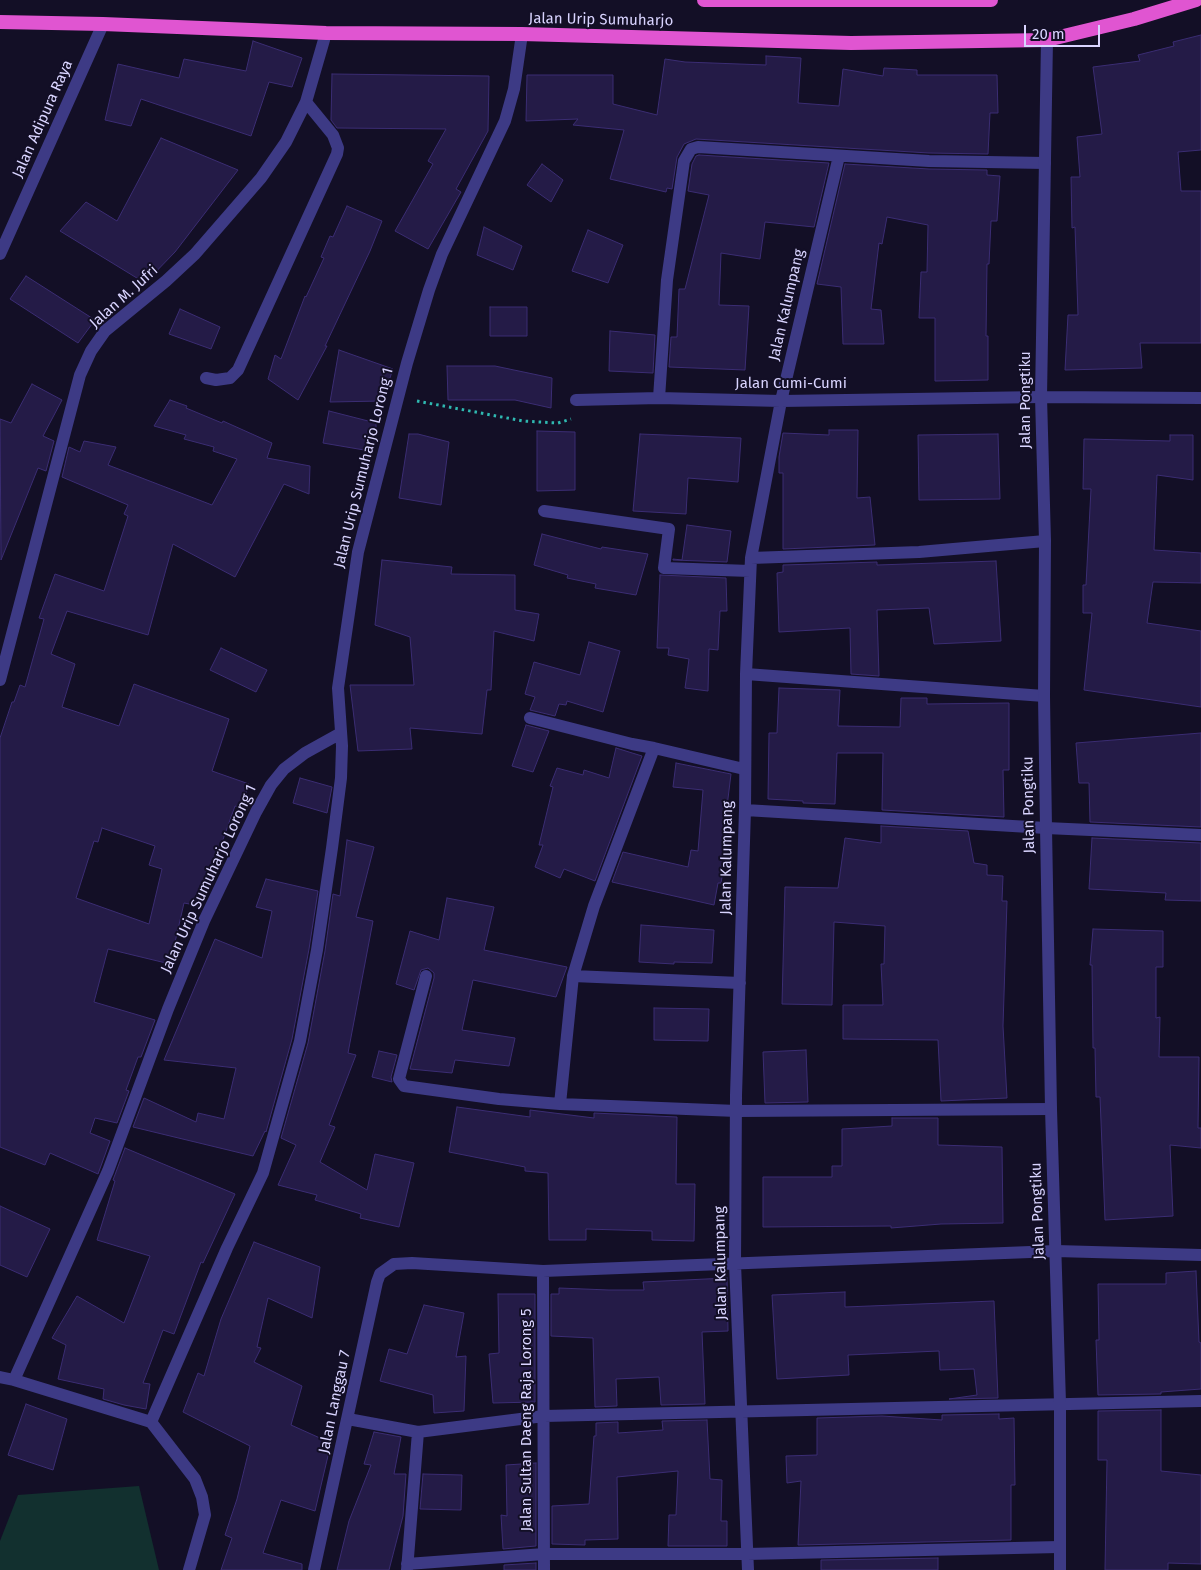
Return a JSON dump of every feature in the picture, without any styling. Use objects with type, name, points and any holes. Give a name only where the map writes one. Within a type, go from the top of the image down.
[{"type":"highway","points":[[704,0],[991,0]]},
{"type":"highway","name":"Jalan Urip Sumuharjo","points":[[0,22],[326,33],[522,34],[850,43],[1047,40],[1134,20],[1196,0]]},
{"type":"street","name":"Jalan Adipura Raya","points":[[0,254],[102,24]]},
{"type":"street","name":"Jalan M. Jufri","points":[[0,680],[80,375],[91,351],[105,331],[166,281],[195,254],[261,178],[286,142],[306,102],[326,33]]},
{"type":"street","name":"Jalan Urip Sumuharjo Lorong 1","points":[[14,1380],[108,1170],[168,1009],[204,921],[256,812],[271,785],[284,769],[305,753],[341,733],[338,688],[358,552],[412,345],[442,254],[505,121],[514,89],[522,34]]},
{"type":"street","name":"Jalan Pongtiku","points":[[1047,40],[1041,397],[1045,541],[1044,696],[1051,1109],[1060,1403],[1060,1570]]},
{"type":"street","points":[[206,378],[216,380],[230,378],[238,370],[338,154],[338,148],[333,135],[306,102]]},
{"type":"street","points":[[659,398],[667,280],[684,161],[691,149],[698,147],[929,161],[1045,163]]},
{"type":"street","name":"Jalan Kalumpang","points":[[748,1570],[735,1264],[745,810],[746,674],[750,571],[781,401],[840,156]]},
{"type":"street","name":"Jalan Cumi-Cumi","points":[[576,400],[659,398],[781,401],[1041,397],[1201,398]]},
{"type":"street","points":[[544,511],[669,529],[664,568],[750,571]]},
{"type":"street","points":[[751,558],[904,553],[1045,541]]},
{"type":"street","points":[[746,674],[1044,696]]},
{"type":"street","points":[[530,718],[632,744],[744,769]]},
{"type":"street","points":[[151,1422],[227,1248],[263,1173],[300,1040],[317,950],[332,848],[341,778],[341,733]]},
{"type":"street","points":[[560,1104],[573,976],[594,906],[654,748]]},
{"type":"street","points":[[745,810],[1201,835]]},
{"type":"street","points":[[426,976],[399,1079],[404,1086],[499,1099],[560,1104],[737,1112],[1051,1109]]},
{"type":"street","points":[[573,976],[740,983]]},
{"type":"street","name":"Jalan Langgau 7","points":[[314,1570],[377,1282],[380,1274],[394,1264],[412,1263],[543,1271],[1056,1251],[1201,1255]]},
{"type":"street","name":"Jalan Sultan Daeng Raja Lorong 5","points":[[543,1271],[544,1570]]},
{"type":"street","points":[[0,1377],[151,1422],[195,1479],[202,1497],[205,1515],[189,1570]]},
{"type":"street","points":[[348,1419],[418,1432],[544,1416],[1201,1401]]},
{"type":"street","points":[[418,1432],[407,1567],[544,1554],[747,1554],[1059,1547]]},
{"type":"path","points":[[399,398],[523,421],[558,424],[570,419],[575,413],[576,400]]},
{"type":"green space","points":[[139,1486],[159,1570],[0,1570],[0,1541],[18,1495]]},
{"type":"building","points":[[1201,35],[1201,150],[1178,152],[1181,191],[1201,191],[1201,343],[1140,343],[1142,368],[1065,370],[1068,315],[1078,315],[1075,227],[1072,228],[1071,177],[1080,177],[1077,137],[1102,134],[1093,67],[1140,61],[1138,55],[1174,46],[1173,42]]},
{"type":"building","points":[[253,41],[302,58],[292,87],[269,82],[251,136],[141,99],[131,126],[105,120],[118,64],[179,78],[184,59],[246,71]]},
{"type":"building","points":[[766,56],[801,58],[798,103],[839,106],[843,69],[883,76],[884,68],[917,70],[917,75],[997,75],[998,113],[990,113],[988,154],[929,153],[696,139],[684,144],[677,157],[672,189],[667,188],[666,192],[610,179],[624,130],[573,125],[578,119],[526,121],[527,75],[613,75],[613,104],[657,115],[665,59],[685,62],[766,65]]},
{"type":"building","points":[[332,74],[489,76],[488,131],[456,189],[461,192],[428,249],[395,231],[433,164],[428,161],[446,129],[337,128],[331,120]]},
{"type":"building","points":[[161,138],[238,170],[175,252],[145,283],[60,231],[86,202],[117,221]]},
{"type":"building","points":[[696,156],[829,163],[814,227],[765,222],[760,259],[721,253],[719,305],[749,306],[745,370],[669,367],[671,337],[677,337],[679,289],[685,289],[709,195],[688,191],[692,164]]},
{"type":"building","points":[[542,164],[563,180],[551,202],[527,185]]},
{"type":"building","points":[[845,164],[987,170],[987,175],[1000,176],[997,221],[991,221],[989,264],[987,264],[986,336],[988,336],[988,380],[935,381],[935,318],[919,318],[921,272],[927,272],[928,225],[887,217],[882,244],[879,243],[871,309],[881,310],[884,344],[843,344],[841,287],[817,284]]},
{"type":"building","points":[[347,206],[382,221],[370,251],[325,346],[327,346],[298,400],[268,379],[275,355],[281,359],[305,296],[324,258],[321,257],[330,236],[333,237]]},
{"type":"building","points":[[484,227],[522,246],[513,270],[477,255]]},
{"type":"building","points":[[588,230],[623,245],[608,283],[572,271]]},
{"type":"building","points":[[26,276],[95,320],[78,343],[10,299]]},
{"type":"building","points":[[490,307],[527,307],[527,336],[490,336]]},
{"type":"building","points":[[180,309],[220,327],[211,349],[169,334]]},
{"type":"building","points":[[610,331],[655,335],[653,373],[609,371]]},
{"type":"building","points":[[339,350],[393,369],[382,401],[330,402]]},
{"type":"building","points":[[447,366],[495,366],[552,378],[551,408],[515,400],[448,400]]},
{"type":"building","points":[[32,384],[62,400],[43,436],[54,441],[46,471],[38,468],[1,560],[0,419],[11,423]]},
{"type":"building","points":[[170,400],[222,423],[223,421],[272,443],[267,458],[310,466],[309,494],[284,484],[235,577],[173,544],[148,635],[67,611],[51,654],[75,664],[62,707],[119,726],[134,684],[229,719],[212,771],[249,784],[241,808],[235,806],[211,873],[207,872],[195,905],[184,903],[170,964],[108,949],[94,1002],[155,1020],[141,1057],[138,1057],[126,1090],[129,1091],[117,1123],[95,1118],[90,1133],[110,1141],[98,1174],[50,1153],[45,1165],[0,1147],[0,738],[20,685],[25,687],[44,619],[39,618],[55,574],[104,591],[128,516],[124,514],[128,505],[62,477],[69,447],[80,452],[84,441],[116,447],[108,465],[212,505],[237,459],[213,451],[214,447],[184,439],[186,435],[154,426]],"holes":[[[102,828],[155,846],[149,865],[162,869],[149,924],[76,898],[94,841],[98,842]]]},
{"type":"building","points":[[329,411],[376,423],[376,432],[370,451],[323,443]]},
{"type":"building","points":[[829,430],[858,430],[857,498],[870,497],[875,545],[783,549],[783,473],[779,473],[779,457],[783,433],[829,435]]},
{"type":"building","points":[[537,431],[575,432],[575,490],[537,491]]},
{"type":"building","points":[[409,434],[418,434],[449,442],[441,505],[399,498]]},
{"type":"building","points":[[640,434],[741,438],[738,482],[688,478],[686,514],[633,511]]},
{"type":"building","points":[[998,434],[1000,499],[919,500],[918,435]]},
{"type":"building","points":[[1170,435],[1193,435],[1193,480],[1157,475],[1154,550],[1201,553],[1201,583],[1153,582],[1147,623],[1201,631],[1201,707],[1084,690],[1092,613],[1083,613],[1083,585],[1086,585],[1091,489],[1083,489],[1084,439],[1170,441]]},
{"type":"building","points":[[687,525],[731,531],[727,562],[673,560],[682,560]]},
{"type":"building","points":[[542,534],[601,549],[602,547],[648,554],[636,595],[595,588],[596,584],[567,578],[568,575],[534,565]]},
{"type":"building","points":[[382,560],[452,567],[451,574],[515,575],[515,610],[539,614],[534,641],[494,631],[491,690],[487,690],[482,734],[410,728],[412,749],[358,751],[350,685],[414,685],[410,637],[375,625]]},
{"type":"building","points":[[996,561],[1001,641],[934,644],[929,608],[877,610],[879,676],[851,674],[850,628],[779,632],[777,573],[783,572],[783,565],[877,562],[877,565]]},
{"type":"building","points":[[660,575],[726,578],[727,611],[720,611],[718,650],[709,649],[708,691],[685,688],[689,659],[668,655],[669,648],[657,648]]},
{"type":"building","points":[[589,642],[620,651],[603,712],[567,701],[566,705],[559,704],[555,716],[530,710],[535,697],[525,694],[534,662],[580,675]]},
{"type":"building","points":[[221,648],[267,670],[256,692],[210,670]]},
{"type":"building","points":[[779,688],[840,690],[838,726],[900,727],[901,698],[927,698],[927,704],[1009,703],[1009,770],[1003,770],[1004,817],[882,810],[883,753],[837,753],[835,804],[768,799],[769,733],[777,733]]},
{"type":"building","points":[[526,725],[549,731],[533,772],[512,766]]},
{"type":"building","points":[[1201,733],[1201,827],[1090,822],[1089,783],[1079,783],[1076,743]]},
{"type":"building","points":[[616,748],[642,756],[595,881],[564,869],[560,878],[535,867],[543,845],[539,845],[553,787],[550,786],[557,768],[583,775],[584,770],[609,778]]},
{"type":"building","points":[[676,763],[731,774],[725,823],[732,823],[730,848],[727,848],[721,883],[718,883],[714,905],[612,882],[623,852],[688,867],[691,850],[698,851],[703,790],[673,787]]},
{"type":"building","points":[[300,778],[332,787],[327,813],[293,803]]},
{"type":"building","points":[[881,826],[968,831],[974,863],[987,865],[987,875],[1003,876],[1002,901],[1007,901],[1003,1026],[1007,1098],[941,1101],[938,1040],[843,1039],[843,1005],[883,1005],[881,964],[884,964],[885,926],[834,922],[832,1005],[782,1004],[785,887],[838,888],[845,838],[881,843]]},
{"type":"building","points":[[1092,838],[1201,843],[1201,901],[1165,900],[1166,893],[1089,889]]},
{"type":"building","points":[[347,840],[374,847],[356,917],[373,921],[348,1053],[356,1055],[329,1125],[335,1127],[320,1162],[367,1190],[375,1154],[414,1163],[399,1227],[360,1218],[361,1214],[315,1200],[317,1195],[278,1185],[296,1145],[281,1138],[308,1043],[325,951],[333,894],[340,896]]},
{"type":"building","points":[[266,879],[318,891],[292,1039],[266,1132],[253,1156],[133,1127],[144,1098],[196,1122],[198,1113],[224,1119],[236,1068],[164,1060],[215,939],[262,958],[272,911],[256,907]]},
{"type":"building","points":[[447,898],[494,907],[484,950],[567,967],[556,997],[473,980],[462,1030],[515,1038],[509,1066],[455,1060],[452,1073],[410,1069],[434,973],[428,968],[421,970],[414,990],[396,984],[410,931],[439,940]]},
{"type":"building","points":[[641,925],[714,930],[712,963],[674,962],[674,964],[639,962]]},
{"type":"building","points":[[1093,929],[1163,931],[1163,967],[1156,967],[1156,1018],[1160,1017],[1159,1057],[1199,1057],[1198,1128],[1201,1128],[1201,1148],[1170,1145],[1173,1216],[1105,1220],[1100,1097],[1096,1097],[1095,1048],[1093,1048],[1092,965],[1090,965]]},
{"type":"building","points":[[654,1008],[709,1009],[708,1041],[654,1040]]},
{"type":"building","points":[[806,1050],[808,1102],[765,1103],[763,1052]]},
{"type":"building","points":[[379,1051],[397,1055],[391,1077],[392,1082],[372,1077]]},
{"type":"building","points":[[457,1107],[530,1117],[530,1110],[594,1118],[594,1113],[677,1117],[676,1184],[695,1184],[694,1241],[652,1240],[652,1231],[586,1229],[586,1240],[549,1240],[548,1173],[525,1171],[525,1167],[449,1152]]},
{"type":"building","points":[[892,1118],[938,1118],[938,1145],[1002,1147],[1003,1223],[941,1224],[891,1228],[891,1226],[763,1227],[763,1177],[832,1177],[832,1166],[842,1166],[842,1129],[892,1126]]},
{"type":"building","points":[[125,1148],[235,1194],[203,1263],[201,1262],[174,1334],[163,1330],[143,1383],[150,1384],[146,1409],[103,1399],[104,1389],[58,1379],[66,1345],[52,1338],[77,1296],[124,1323],[150,1256],[97,1240],[115,1181],[113,1180]]},
{"type":"building","points":[[0,1206],[50,1229],[27,1277],[0,1265]]},
{"type":"building","points":[[254,1242],[320,1267],[312,1318],[268,1298],[257,1347],[261,1348],[254,1362],[302,1386],[291,1425],[331,1443],[315,1511],[281,1500],[263,1553],[302,1564],[302,1570],[221,1570],[232,1538],[225,1535],[237,1499],[250,1446],[183,1412],[198,1373],[204,1376],[221,1319]]},
{"type":"building","points":[[1196,1271],[1199,1342],[1201,1343],[1201,1389],[1161,1392],[1161,1394],[1098,1395],[1096,1340],[1099,1340],[1098,1284],[1166,1284],[1166,1273]]},
{"type":"building","points":[[727,1278],[728,1331],[702,1332],[705,1404],[661,1405],[659,1377],[616,1379],[617,1406],[595,1407],[593,1338],[551,1336],[551,1294],[559,1294],[559,1288],[644,1290],[643,1282]]},
{"type":"building","points":[[845,1292],[845,1307],[994,1301],[998,1398],[949,1399],[977,1395],[974,1369],[940,1370],[939,1351],[848,1355],[849,1375],[777,1379],[772,1295]]},
{"type":"building","points":[[498,1294],[535,1294],[535,1402],[493,1403],[489,1354],[499,1353]]},
{"type":"building","points":[[424,1305],[464,1313],[456,1357],[466,1356],[464,1411],[434,1413],[433,1395],[380,1381],[389,1349],[407,1354]]},
{"type":"building","points":[[26,1404],[67,1419],[53,1470],[8,1455]]},
{"type":"building","points":[[1161,1410],[1161,1471],[1201,1475],[1201,1564],[1168,1563],[1168,1570],[1105,1570],[1107,1460],[1098,1460],[1098,1411]]},
{"type":"building","points":[[999,1414],[999,1419],[1014,1418],[1015,1485],[1011,1485],[1011,1540],[798,1545],[801,1481],[787,1483],[786,1456],[817,1455],[817,1418],[882,1416],[942,1420],[942,1415]]},
{"type":"building","points":[[707,1420],[710,1479],[722,1480],[721,1521],[727,1521],[727,1546],[668,1546],[669,1515],[676,1515],[678,1471],[617,1477],[618,1539],[585,1540],[585,1545],[552,1544],[552,1506],[589,1504],[596,1423],[618,1422],[618,1433],[663,1430],[662,1421]]},
{"type":"building","points":[[374,1432],[401,1437],[394,1474],[406,1474],[403,1516],[389,1570],[337,1570],[349,1521],[371,1465],[364,1464]]},
{"type":"building","points":[[536,1463],[536,1546],[503,1549],[501,1515],[507,1516],[506,1465]]},
{"type":"building","points":[[423,1474],[462,1475],[461,1510],[420,1509]]},
{"type":"building","points":[[938,1558],[938,1570],[821,1570],[821,1560]]},
{"type":"building","points":[[536,1563],[536,1570],[504,1570],[504,1565]]}]
